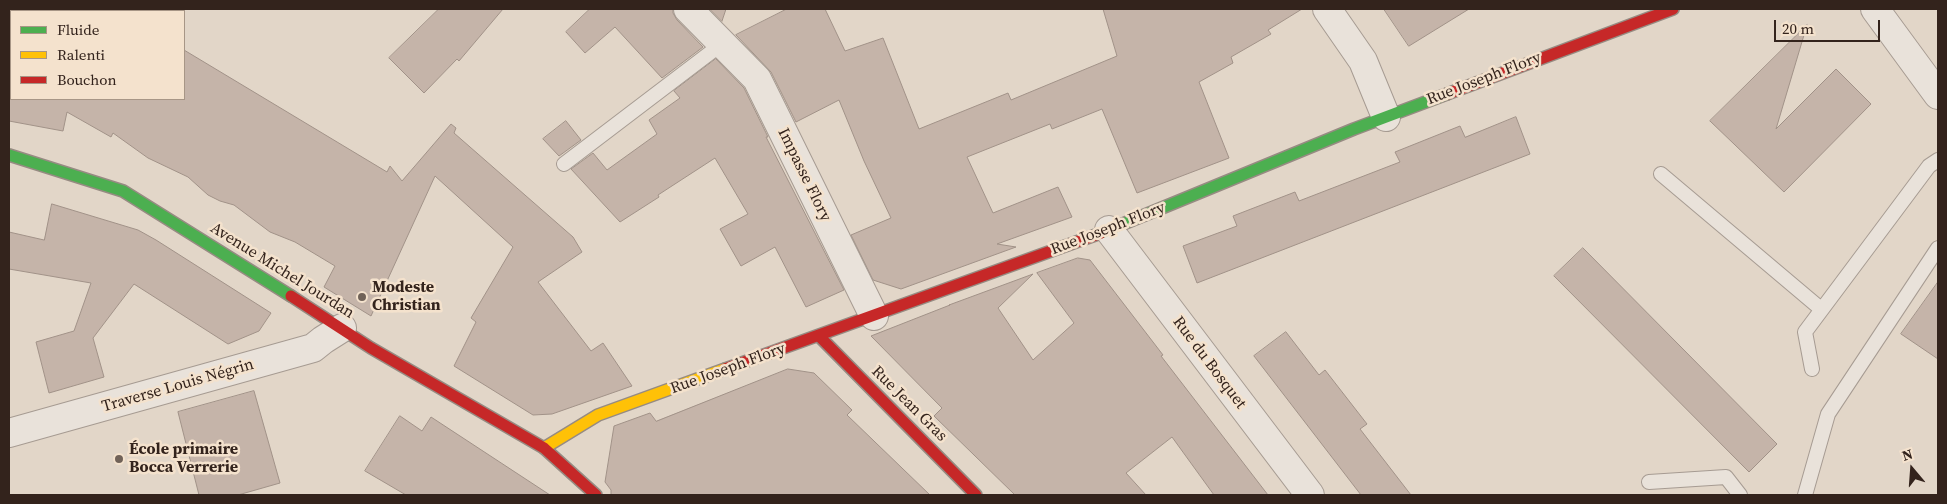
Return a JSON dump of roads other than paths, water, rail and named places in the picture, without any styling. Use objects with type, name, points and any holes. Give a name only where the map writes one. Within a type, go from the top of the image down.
[{"type":"street","name":"Impasse Flory","points":[[688,9],[757,79],[874,316]]},
{"type":"street","points":[[1327,9],[1363,61],[1386,117]]},
{"type":"street","name":"Rue Joseph Flory","points":[[544,448],[598,415],[1108,230],[1386,117],[1673,9]]},
{"type":"street","points":[[1874,9],[1938,95]]},
{"type":"street","name":"Avenue Michel Jourdan","points":[[9,155],[123,191],[371,348],[544,448],[596,495]]},
{"type":"street","name":"Rue du Bosquet","points":[[1108,230],[1310,495]]},
{"type":"street","name":"Traverse Louis Négrin","points":[[9,433],[314,348],[342,328]]},
{"type":"street","name":"Rue Jean Gras","points":[[819,336],[976,495]]},
{"type":"lane","points":[[564,164],[723,43]]},
{"type":"lane","points":[[1812,369],[1805,332],[1929,166],[1938,160]]},
{"type":"lane","points":[[1661,174],[1821,309]]},
{"type":"lane","points":[[1805,495],[1828,414],[1938,248]]},
{"type":"lane","points":[[1649,482],[1726,477],[1740,495]]},
{"type":"place","name":"Modeste Christian","points":[[362,297]]},
{"type":"place","name":"École primaire Bocca Verrerie","points":[[119,459]]}]
